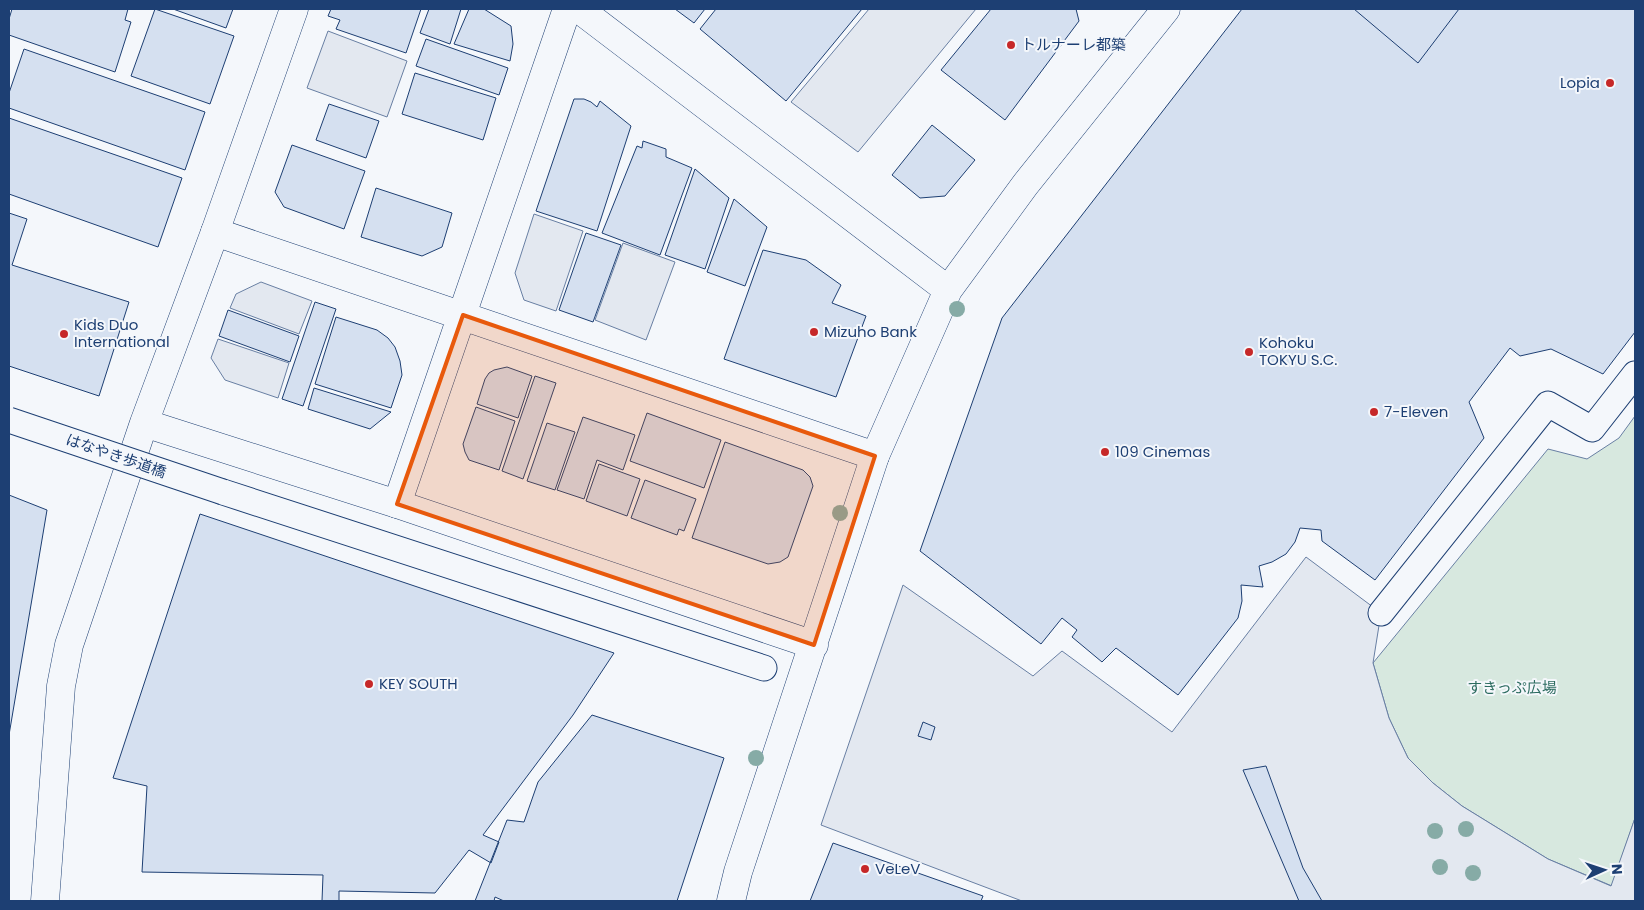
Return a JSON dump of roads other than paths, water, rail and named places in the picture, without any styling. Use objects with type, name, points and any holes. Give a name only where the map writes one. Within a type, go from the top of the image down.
[{"type":"street","points":[[45,901],[61,686],[69,645],[144,423],[294,9]]},
{"type":"street","points":[[397,504],[567,9]]},
{"type":"street","points":[[578,9],[948,290]]},
{"type":"street","points":[[731,901],[738,872],[875,456],[948,290],[1025,185],[1164,9]]},
{"type":"street","points":[[214,232],[875,456]]},
{"type":"street","points":[[1381,614],[1548,404],[1592,429],[1635,374]]},
{"type":"street","name":"はなやき歩道橋","points":[[9,420],[223,492],[764,668]]},
{"type":"street","points":[[144,423],[397,504],[814,645]]},
{"type":"place","name":"トルナーレ都築","points":[[1011,45]]},
{"type":"place","name":"Lopia","points":[[1610,83]]},
{"type":"place","name":"Mizuho Bank","points":[[814,332]]},
{"type":"place","name":"Kids Duo International","points":[[64,334]]},
{"type":"place","name":"Kohoku TOKYU S.C.","points":[[1249,352]]},
{"type":"place","name":"7-Eleven","points":[[1374,412]]},
{"type":"place","name":"109 Cinemas","points":[[1105,452]]},
{"type":"place","name":"KEY SOUTH","points":[[369,684]]},
{"type":"place","name":"VeLeV","points":[[865,869]]},
{"type":"park label","name":"すきっぷ広場","points":[[1512,688]]}]
